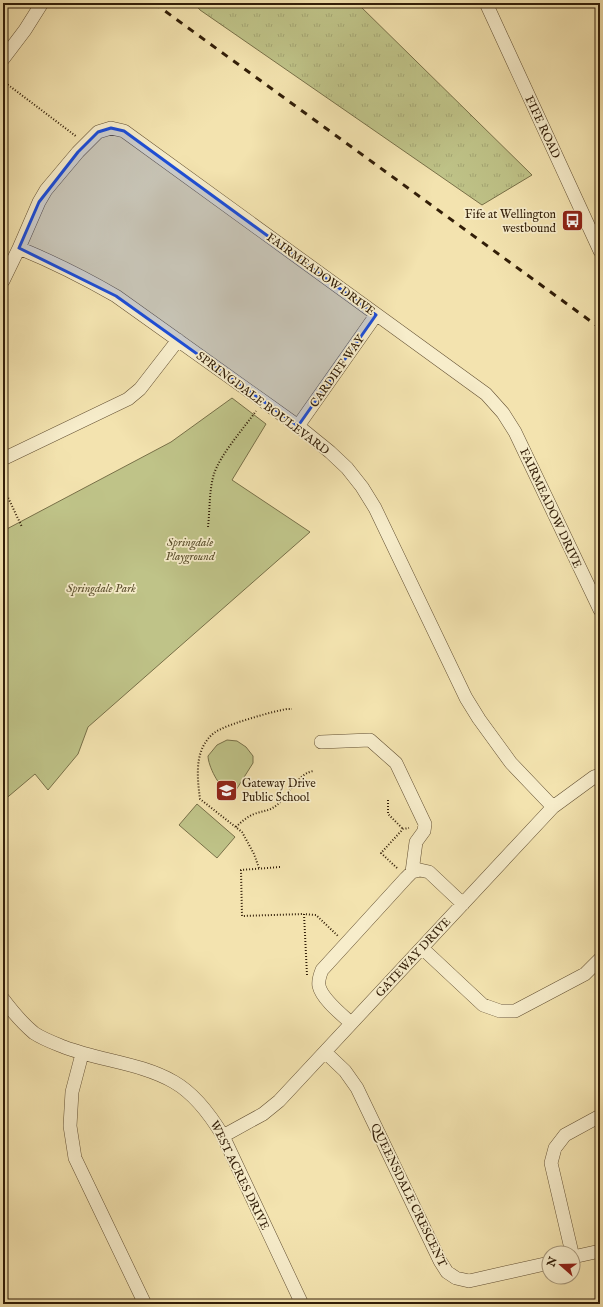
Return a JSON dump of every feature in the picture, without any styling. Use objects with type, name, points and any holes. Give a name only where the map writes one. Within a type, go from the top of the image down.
[{"type":"street","points":[[3,59],[42,3]]},
{"type":"street","name":"FIFE ROAD","points":[[486,3],[596,234],[600,251]]},
{"type":"street","name":"FAIRMEADOW DRIVE","points":[[3,281],[39,202],[46,190],[98,132],[111,128],[124,131],[486,394],[503,413],[515,432],[600,610]]},
{"type":"street","name":"SPRINGDALE BOULEVARD","points":[[19,248],[48,260],[116,296],[298,426],[347,468],[362,487],[375,508],[469,703],[487,731],[511,763],[553,807]]},
{"type":"street","name":"CARDIFF WAY","points":[[298,426],[376,315]]},
{"type":"street","points":[[3,459],[128,399],[140,389],[178,340]]},
{"type":"street","points":[[321,742],[370,740],[396,763],[425,824],[424,831],[416,842],[412,872]]},
{"type":"street","name":"GATEWAY DRIVE","points":[[223,1136],[263,1114],[274,1105],[553,807],[594,777],[600,775]]},
{"type":"street","points":[[351,1023],[326,999],[322,993],[319,986],[322,970],[412,872],[420,870],[429,872],[463,904]]},
{"type":"street","points":[[422,948],[483,1005],[500,1011],[515,1011],[585,974],[598,965]]},
{"type":"street","name":"WEST ACRES DRIVE","points":[[3,999],[15,1015],[35,1033],[53,1043],[82,1054],[150,1070],[176,1083],[197,1100],[223,1136],[302,1304]]},
{"type":"street","name":"QUEENSDALE CRESCENT","points":[[325,1052],[345,1071],[356,1088],[440,1261],[447,1272],[456,1278],[469,1281],[541,1265]]},
{"type":"street","points":[[82,1054],[72,1092],[70,1126],[75,1158],[145,1304]]},
{"type":"street","points":[[570,1245],[551,1163],[555,1148],[565,1135],[600,1116]]},
{"type":"street","points":[[581,1255],[600,1251]]},
{"type":"path","points":[[3,81],[86,144]]},
{"type":"path","points":[[208,527],[212,485],[217,468],[223,457],[263,401]]},
{"type":"path","points":[[3,487],[22,527]]},
{"type":"path","points":[[259,868],[254,854],[242,832],[200,799],[197,779],[198,763],[201,750],[206,741],[220,729],[276,711],[292,709]]},
{"type":"path","points":[[236,828],[254,814],[270,810],[278,804],[304,775],[314,771]]},
{"type":"path","points":[[388,800],[388,814],[403,829]]},
{"type":"path","points":[[397,868],[381,853],[403,829],[410,828]]},
{"type":"path","points":[[280,867],[241,870],[242,916],[316,915],[339,937]]},
{"type":"path","points":[[304,914],[307,975]]},
{"type":"highlighted area","points":[[111,128],[124,131],[376,315],[298,426],[116,296],[19,248],[39,202],[78,152],[98,132]]},
{"type":"green space","points":[[194,3],[357,3],[532,175],[482,205],[200,10]]},
{"type":"green space","name":"Springdale Park","points":[[232,398],[266,424],[232,480],[310,532],[88,727],[78,754],[48,790],[35,774],[3,801],[3,531],[171,442]]},
{"type":"green space","points":[[227,740],[237,741],[246,747],[253,756],[253,763],[236,790],[230,791],[225,789],[218,781],[208,760],[208,756],[217,745]]},
{"type":"green space","points":[[197,804],[235,837],[217,858],[179,825]]},
{"type":"railway","points":[[154,3],[600,328]]},
{"type":"place","name":"Fife at Wellington westbound","points":[[572,221]]},
{"type":"place","name":"Gateway Drive Public School","points":[[226,790]]},
{"type":"park label","name":"Springdale Playground","points":[[190,549]]}]
